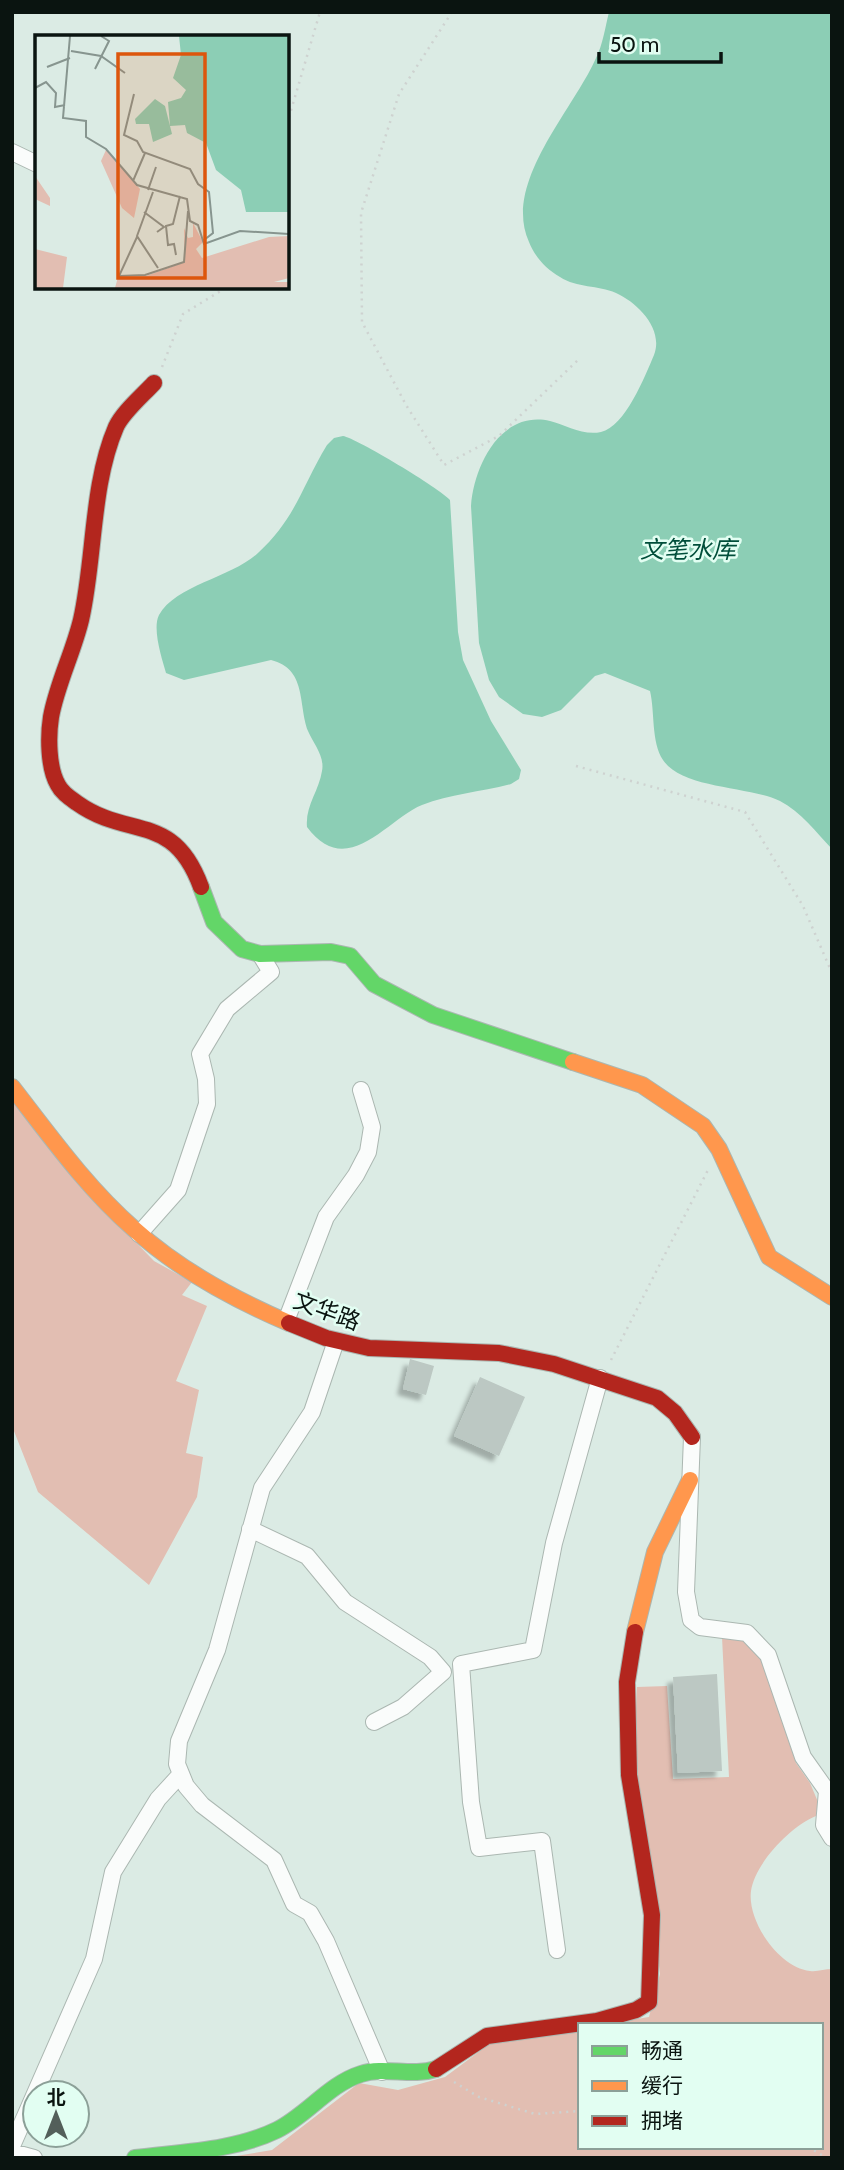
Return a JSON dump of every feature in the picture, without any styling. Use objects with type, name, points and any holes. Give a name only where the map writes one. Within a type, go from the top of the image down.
[{"type":"street","points":[[12,152],[35,163]]},
{"type":"street","points":[[154,383],[117,425],[109,449],[81,620],[53,705],[53,772],[65,794],[85,810],[158,831],[178,846],[195,870],[214,922],[242,949],[260,954],[331,953],[350,956],[374,984],[433,1015],[642,1085],[703,1126],[719,1149],[769,1258],[832,1297]]},
{"type":"street","points":[[139,1234],[178,1190],[208,1098],[200,1054],[228,1009],[271,972],[260,954]]},
{"type":"street","name":"文华路","points":[[12,1087],[103,1198],[139,1234],[212,1284],[286,1321],[336,1341],[388,1352],[501,1353],[543,1361],[653,1395],[676,1413],[692,1437],[690,1480]]},
{"type":"street","points":[[286,1321],[326,1217],[349,1186],[368,1152],[372,1127],[360,1090]]},
{"type":"street","points":[[336,1341],[312,1412],[267,1476],[217,1650],[179,1741],[177,1764],[180,1775],[202,1805],[274,1860],[294,1904],[310,1913],[326,1941],[382,2072]]},
{"type":"street","points":[[557,1950],[542,1841],[479,1848],[471,1802],[461,1664],[533,1650],[554,1543],[600,1378]]},
{"type":"street","points":[[690,1480],[686,1592],[691,1620],[700,1627],[747,1633],[757,1640],[776,1675],[803,1757],[824,1785],[829,1801],[824,1825],[832,1838]]},
{"type":"street","points":[[135,2158],[213,2147],[272,2132],[295,2120],[346,2082],[369,2071],[408,2074],[433,2070],[487,2036],[640,2011],[649,2001],[652,1915],[629,1775],[627,1682],[637,1619],[655,1552],[690,1480]]},
{"type":"street","points":[[250,1529],[307,1556],[345,1602],[430,1657],[443,1672],[403,1707],[374,1722]]},
{"type":"street","points":[[12,2146],[94,1959],[113,1872],[158,1799],[180,1775]]},
{"type":"street","points":[[12,2152],[34,2158]]},
{"type":"path","points":[[289,117],[320,12]]},
{"type":"path","points":[[452,12],[399,94],[361,213],[362,322],[444,466],[499,436],[578,360]]},
{"type":"path","points":[[154,383],[183,314],[224,289]]},
{"type":"path","points":[[576,766],[745,812],[803,906],[832,973]]},
{"type":"path","points":[[600,1378],[628,1330],[719,1149]]},
{"type":"path","points":[[433,2070],[479,2097],[535,2114],[578,2111]]},
{"type":"path","points":[[811,2149],[827,2158]]},
{"type":"shaded area","points":[[12,1100],[91,1196],[154,1261],[192,1282],[182,1295],[207,1306],[176,1381],[199,1390],[186,1453],[203,1457],[197,1497],[149,1585],[38,1492],[12,1426]]},
{"type":"shaded area","points":[[722,1637],[742,1640],[761,1658],[796,1763],[810,1783],[818,1802],[816,1816],[786,1837],[759,1869],[751,1891],[751,1903],[754,1916],[767,1941],[787,1961],[810,1971],[832,1969],[832,2158],[224,2158],[272,2150],[359,2083],[398,2090],[445,2077],[492,2042],[578,2028],[578,2149],[823,2149],[823,2023],[612,2023],[649,2017],[660,1974],[634,1756],[637,1687],[667,1686],[673,1779],[729,1777]]},
{"type":"water","name":"文笔水库","points":[[609,12],[832,12],[832,849],[801,817],[780,801],[700,782],[672,769],[659,753],[650,691],[605,673],[595,676],[561,710],[542,717],[523,714],[499,697],[489,680],[479,643],[471,506],[473,490],[484,458],[504,432],[517,424],[533,420],[550,421],[588,433],[610,428],[633,400],[654,355],[655,336],[640,310],[624,297],[609,290],[580,285],[555,274],[531,247],[523,219],[525,196],[533,171],[596,58]]},
{"type":"water","points":[[343,436],[398,465],[450,500],[458,632],[463,660],[491,721],[521,770],[519,779],[511,784],[422,805],[366,842],[337,848],[322,842],[307,827],[308,812],[322,765],[308,731],[299,689],[291,671],[271,660],[184,680],[166,673],[158,644],[157,621],[167,605],[178,596],[234,569],[258,553],[290,514],[327,445],[334,438]]},
{"type":"building","points":[[410,1359],[434,1366],[426,1395],[403,1389]]},
{"type":"building","points":[[480,1377],[525,1397],[499,1456],[454,1436]]},
{"type":"building","points":[[717,1674],[722,1771],[678,1773],[673,1677]]},
{"type":"traffic: fast","points":[[201,887],[214,922],[242,949],[260,954],[331,952],[350,956],[374,984],[433,1015],[573,1062]]},
{"type":"traffic: fast","points":[[135,2158],[207,2150],[260,2137],[288,2124],[339,2085],[361,2074],[436,2069]]},
{"type":"traffic: slow","points":[[573,1062],[642,1085],[703,1126],[719,1149],[769,1257],[832,1297]]},
{"type":"traffic: slow","points":[[12,1087],[85,1179],[151,1244],[207,1282],[289,1323]]},
{"type":"traffic: slow","points":[[635,1632],[655,1552],[690,1480]]},
{"type":"traffic: jam","points":[[154,383],[119,421],[108,449],[98,497],[81,620],[54,705],[50,725],[50,752],[52,770],[66,795],[96,814],[163,837],[177,847],[190,863],[201,887]]},
{"type":"traffic: jam","points":[[289,1323],[326,1338],[369,1348],[499,1353],[554,1364],[657,1398],[675,1413],[692,1437]]},
{"type":"traffic: jam","points":[[582,2023],[636,2010],[649,2002],[652,1915],[629,1775],[627,1682],[635,1632]]},
{"type":"traffic: jam","points":[[436,2069],[487,2036],[578,2024]]}]
